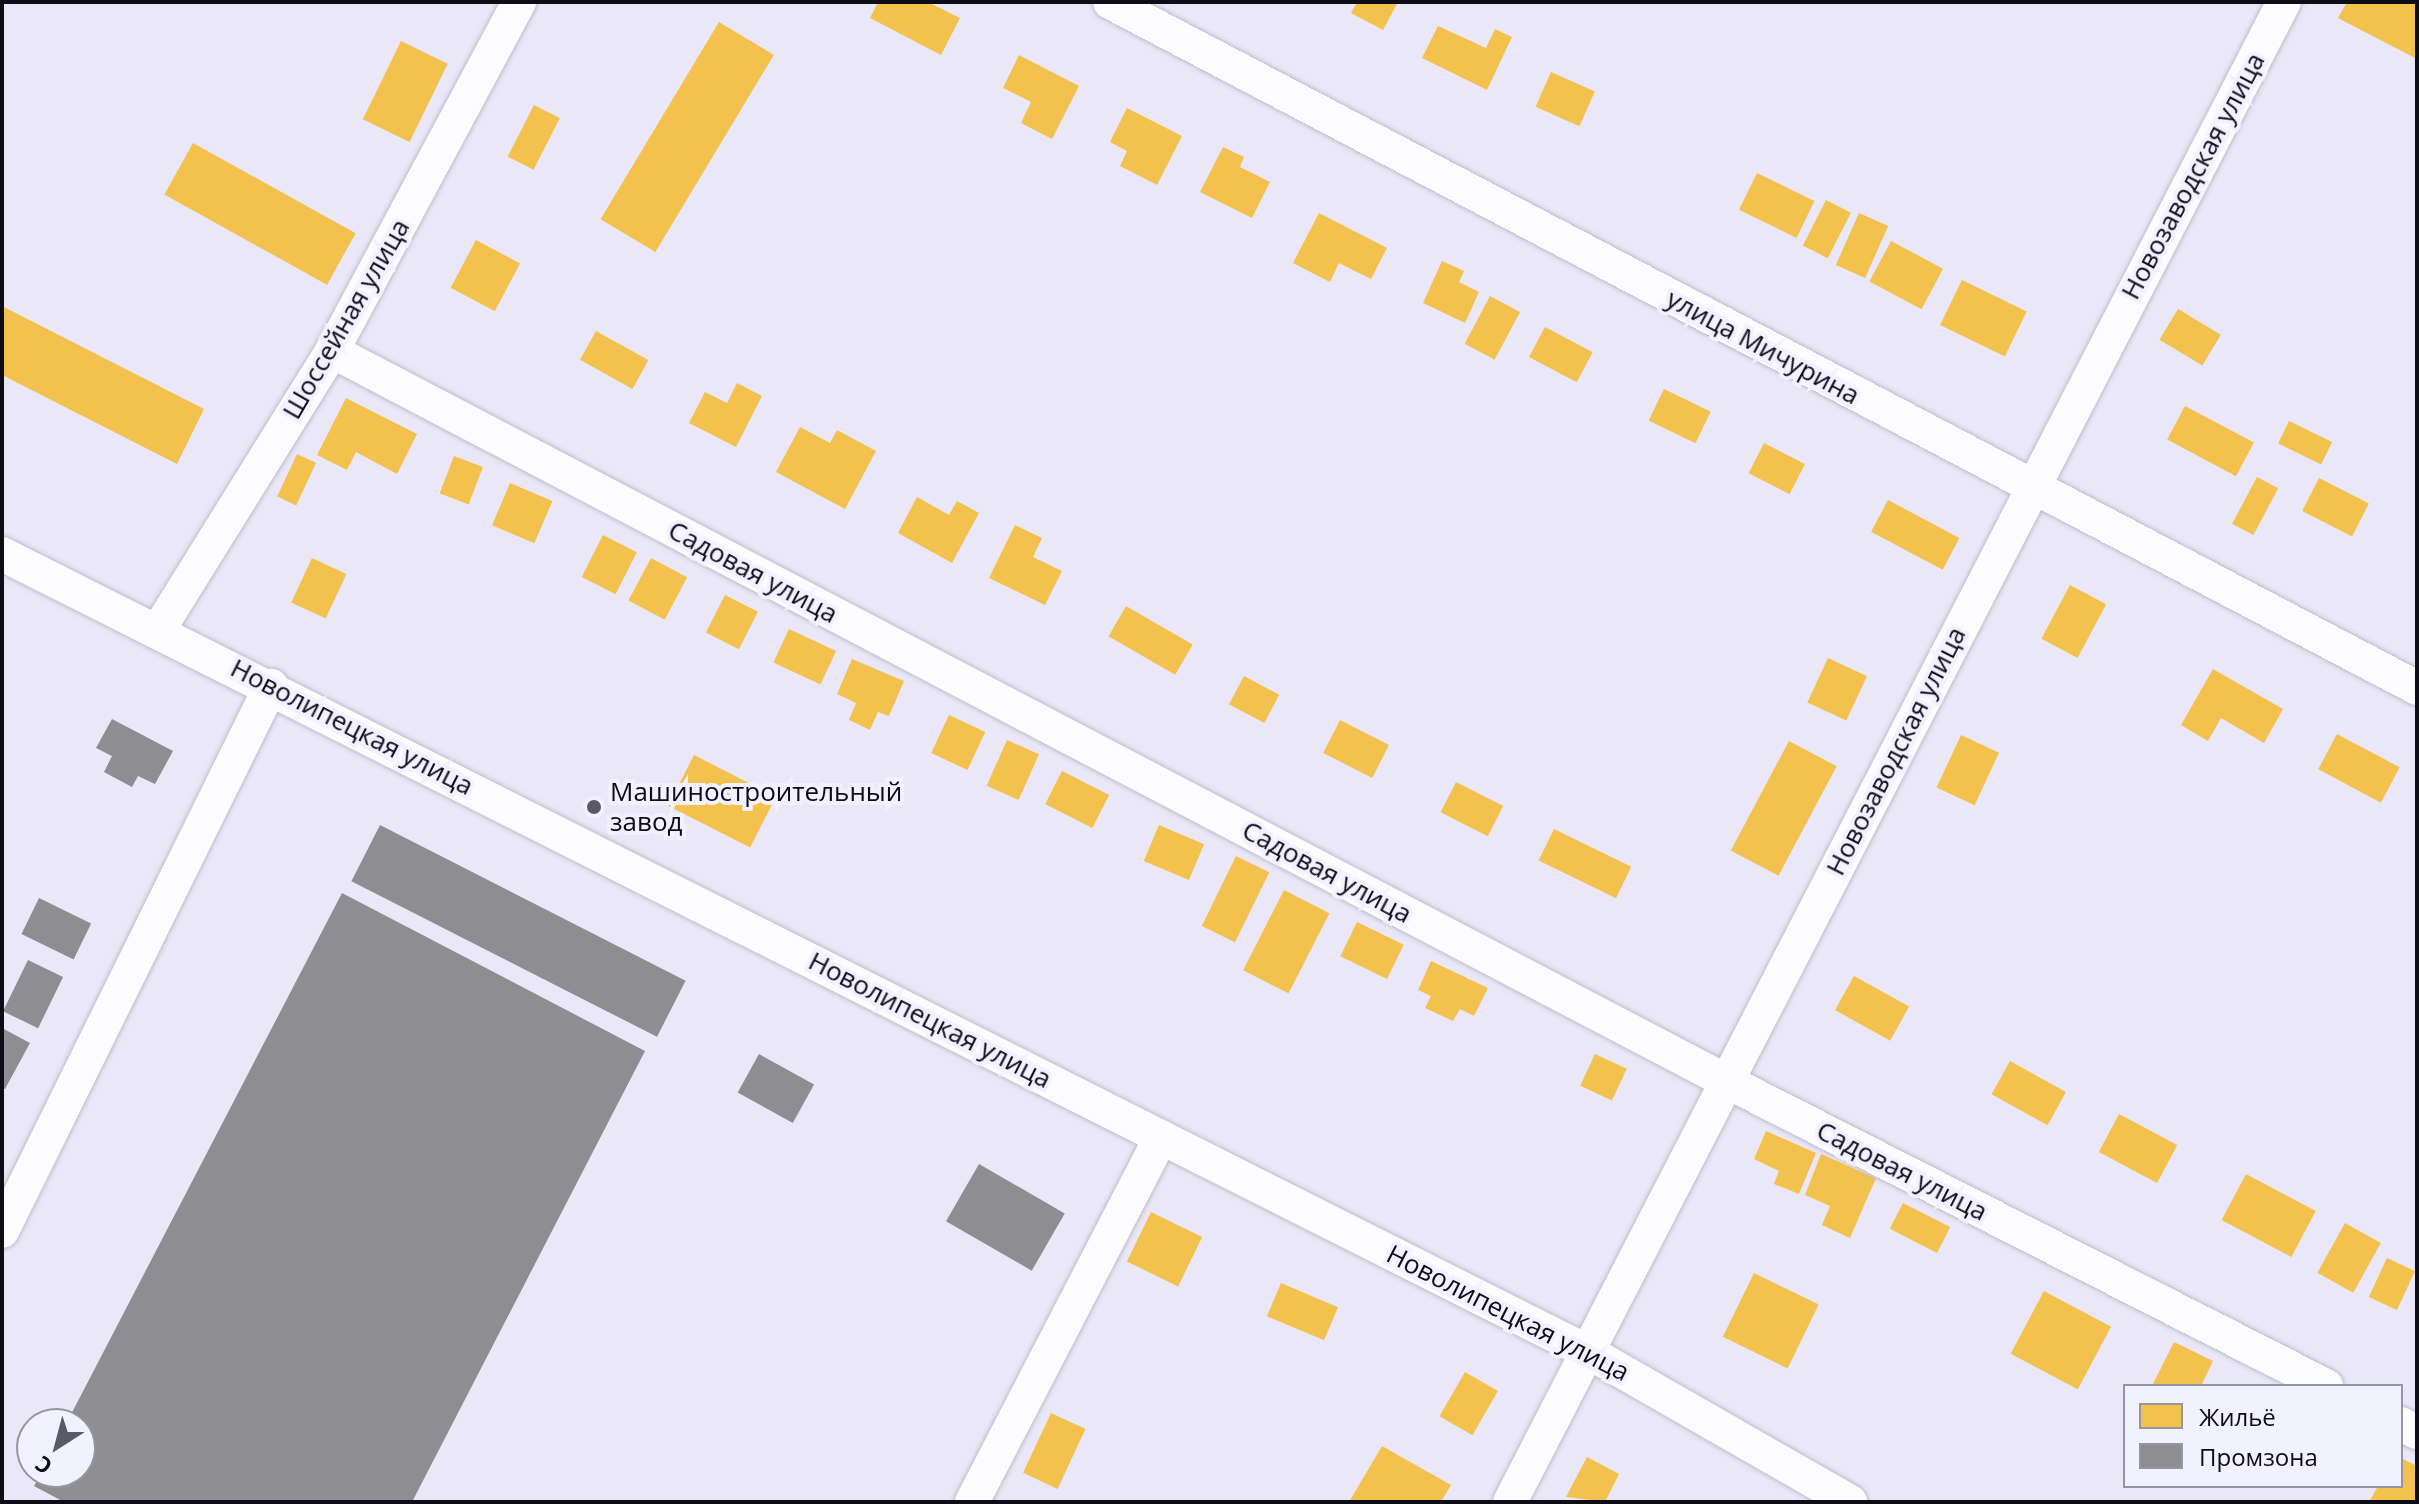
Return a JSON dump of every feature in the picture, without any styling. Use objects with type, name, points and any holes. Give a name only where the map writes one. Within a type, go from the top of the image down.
[{"type":"street","name":"Шоссейная улица","points":[[159,629],[332,351],[519,2]]},
{"type":"street","name":"улица Мичурина","points":[[1110,2],[2417,688]]},
{"type":"street","name":"Новозаводская улица","points":[[1510,1502],[1590,1353],[2030,487],[2284,2]]},
{"type":"street","name":"Садовая улица","points":[[332,351],[1728,1082],[2322,1384]]},
{"type":"street","name":"Новолипецкая улица","points":[[2,554],[159,629],[1590,1353],[1850,1502]]},
{"type":"street","points":[[2,1231],[271,686]]},
{"type":"street","points":[[972,1502],[1161,1137]]},
{"type":"building: Жильё","points":[[878,2],[928,2],[960,18],[941,55],[870,18]]},
{"type":"building: Жильё","points":[[1357,2],[1398,2],[1383,30],[1351,13]]},
{"type":"building: Жильё","points":[[2347,2],[2417,2],[2417,59],[2338,18]]},
{"type":"building: Жильё","points":[[719,22],[774,55],[655,252],[601,219]]},
{"type":"building: Жильё","points":[[1438,26],[1486,48],[1495,29],[1512,37],[1487,90],[1422,58]]},
{"type":"building: Жильё","points":[[401,41],[448,64],[410,142],[363,119]]},
{"type":"building: Жильё","points":[[1019,55],[1079,86],[1052,139],[1021,123],[1031,102],[1003,88]]},
{"type":"building: Жильё","points":[[1551,72],[1595,92],[1579,126],[1536,107]]},
{"type":"building: Жильё","points":[[534,105],[560,118],[534,170],[508,157]]},
{"type":"building: Жильё","points":[[1127,108],[1182,136],[1157,185],[1120,166],[1127,151],[1110,142]]},
{"type":"building: Жильё","points":[[193,143],[356,233],[327,285],[164,195]]},
{"type":"building: Жильё","points":[[1223,147],[1244,157],[1240,167],[1270,182],[1252,218],[1200,192]]},
{"type":"building: Жильё","points":[[1757,173],[1815,201],[1797,238],[1739,210]]},
{"type":"building: Жильё","points":[[1826,200],[1851,213],[1828,258],[1803,245]]},
{"type":"building: Жильё","points":[[1319,213],[1387,248],[1371,279],[1339,263],[1330,282],[1293,263]]},
{"type":"building: Жильё","points":[[1859,213],[1888,226],[1865,278],[1836,265]]},
{"type":"building: Жильё","points":[[476,240],[520,263],[495,311],[451,288]]},
{"type":"building: Жильё","points":[[1891,241],[1943,269],[1921,309],[1869,282]]},
{"type":"building: Жильё","points":[[1442,261],[1464,271],[1459,282],[1479,292],[1465,323],[1423,303]]},
{"type":"building: Жильё","points":[[1962,280],[2027,312],[2005,357],[1940,325]]},
{"type":"building: Жильё","points":[[1490,296],[1520,312],[1495,360],[1465,344]]},
{"type":"building: Жильё","points":[[2,306],[204,409],[177,464],[2,375]]},
{"type":"building: Жильё","points":[[2178,309],[2221,335],[2202,366],[2159,340]]},
{"type":"building: Жильё","points":[[1545,327],[1593,352],[1577,382],[1529,357]]},
{"type":"building: Жильё","points":[[596,331],[648,360],[632,389],[580,360]]},
{"type":"building: Жильё","points":[[737,383],[762,396],[736,447],[689,423],[705,392],[727,403]]},
{"type":"building: Жильё","points":[[1664,389],[1711,412],[1695,443],[1649,420]]},
{"type":"building: Жильё","points":[[346,398],[417,434],[397,474],[356,452],[347,470],[317,455]]},
{"type":"building: Жильё","points":[[2185,406],[2254,443],[2236,476],[2167,440]]},
{"type":"building: Жильё","points":[[2289,421],[2332,442],[2321,465],[2278,443]]},
{"type":"building: Жильё","points":[[800,427],[830,443],[837,430],[876,451],[845,509],[776,472]]},
{"type":"building: Жильё","points":[[1764,443],[1805,464],[1790,494],[1749,473]]},
{"type":"building: Жильё","points":[[297,454],[316,463],[296,505],[277,497]]},
{"type":"building: Жильё","points":[[454,456],[483,467],[469,504],[440,493]]},
{"type":"building: Жильё","points":[[2257,477],[2278,488],[2253,535],[2232,524]]},
{"type":"building: Жильё","points":[[2319,478],[2369,503],[2352,536],[2302,511]]},
{"type":"building: Жильё","points":[[510,483],[552,501],[534,543],[492,525]]},
{"type":"building: Жильё","points":[[917,497],[949,515],[957,501],[979,513],[952,563],[898,533]]},
{"type":"building: Жильё","points":[[1888,500],[1960,538],[1943,570],[1871,532]]},
{"type":"building: Жильё","points":[[1015,525],[1042,538],[1033,557],[1062,571],[1045,605],[989,578]]},
{"type":"building: Жильё","points":[[603,535],[637,552],[616,594],[582,577]]},
{"type":"building: Жильё","points":[[312,558],[346,574],[326,618],[291,602]]},
{"type":"building: Жильё","points":[[651,558],[687,577],[665,620],[628,600]]},
{"type":"building: Жильё","points":[[2070,585],[2106,604],[2078,658],[2041,639]]},
{"type":"building: Жильё","points":[[725,595],[758,612],[739,649],[706,632]]},
{"type":"building: Жильё","points":[[1126,606],[1193,644],[1175,675],[1108,636]]},
{"type":"building: Жильё","points":[[789,629],[836,651],[820,685],[773,663]]},
{"type":"building: Жильё","points":[[1828,658],[1867,676],[1846,721],[1807,702]]},
{"type":"building: Жильё","points":[[852,659],[904,681],[889,716],[878,712],[870,730],[849,720],[856,703],[837,694]]},
{"type":"building: Жильё","points":[[2213,669],[2283,709],[2264,743],[2221,718],[2208,741],[2181,725]]},
{"type":"building: Жильё","points":[[1244,676],[1279,695],[1264,723],[1229,704]]},
{"type":"building: Жильё","points":[[949,715],[985,732],[968,770],[931,753]]},
{"type":"building: Жильё","points":[[1340,720],[1389,745],[1372,778],[1323,753]]},
{"type":"building: Жильё","points":[[2337,734],[2400,767],[2381,803],[2318,769]]},
{"type":"building: Жильё","points":[[1961,735],[1999,753],[1975,805],[1936,788]]},
{"type":"building: Жильё","points":[[1007,740],[1039,754],[1019,800],[987,786]]},
{"type":"building: Жильё","points":[[1789,741],[1837,766],[1778,876],[1731,850]]},
{"type":"building: Жильё","points":[[694,755],[776,797],[750,848],[668,806]]},
{"type":"building: Жильё","points":[[1062,771],[1109,795],[1092,828],[1045,804]]},
{"type":"building: Жильё","points":[[1456,782],[1503,806],[1488,836],[1441,812]]},
{"type":"building: Жильё","points":[[1159,825],[1204,844],[1189,880],[1144,861]]},
{"type":"building: Жильё","points":[[1554,829],[1631,867],[1616,898],[1539,860]]},
{"type":"building: Жильё","points":[[1236,856],[1269,872],[1235,942],[1202,926]]},
{"type":"building: Жильё","points":[[1284,890],[1329,913],[1289,993],[1243,970]]},
{"type":"building: Жильё","points":[[1357,922],[1404,945],[1387,979],[1340,956]]},
{"type":"building: Жильё","points":[[1431,961],[1488,988],[1474,1016],[1460,1009],[1453,1021],[1425,1008],[1431,996],[1418,990]]},
{"type":"building: Жильё","points":[[1854,976],[1909,1007],[1890,1041],[1835,1010]]},
{"type":"building: Жильё","points":[[1595,1054],[1627,1069],[1612,1101],[1580,1086]]},
{"type":"building: Жильё","points":[[2010,1061],[2066,1092],[2048,1125],[1992,1094]]},
{"type":"building: Жильё","points":[[2119,1114],[2177,1145],[2157,1183],[2099,1152]]},
{"type":"building: Жильё","points":[[1766,1131],[1816,1153],[1799,1194],[1774,1184],[1779,1171],[1754,1159]]},
{"type":"building: Жильё","points":[[1821,1154],[1876,1178],[1850,1238],[1822,1225],[1830,1206],[1805,1195]]},
{"type":"building: Жильё","points":[[2246,1174],[2316,1211],[2291,1257],[2222,1220]]},
{"type":"building: Жильё","points":[[1903,1203],[1950,1227],[1937,1253],[1890,1229]]},
{"type":"building: Жильё","points":[[1151,1212],[1202,1237],[1178,1286],[1127,1261]]},
{"type":"building: Жильё","points":[[2345,1223],[2381,1243],[2353,1293],[2317,1273]]},
{"type":"building: Жильё","points":[[2387,1258],[2415,1271],[2397,1310],[2369,1297]]},
{"type":"building: Жильё","points":[[1754,1273],[1819,1305],[1788,1368],[1723,1337]]},
{"type":"building: Жильё","points":[[1281,1283],[1338,1307],[1324,1340],[1267,1316]]},
{"type":"building: Жильё","points":[[2044,1291],[2111,1327],[2078,1389],[2011,1354]]},
{"type":"building: Жильё","points":[[2174,1342],[2213,1361],[2202,1384],[2153,1384]]},
{"type":"building: Жильё","points":[[1465,1372],[1498,1391],[1472,1435],[1440,1416]]},
{"type":"building: Жильё","points":[[1051,1413],[1085,1429],[1058,1489],[1023,1473]]},
{"type":"building: Жильё","points":[[1382,1446],[1451,1485],[1441,1502],[1349,1502]]},
{"type":"building: Жильё","points":[[1587,1457],[1619,1474],[1605,1502],[1566,1497]]},
{"type":"building: Жильё","points":[[2403,1459],[2417,1466],[2417,1502],[2369,1502],[2377,1488],[2403,1488]]},
{"type":"building: Промзона","points":[[112,719],[173,751],[155,784],[138,776],[132,787],[104,772],[112,756],[96,748]]},
{"type":"building: Промзона","points":[[380,825],[686,981],[657,1037],[351,881]]},
{"type":"building: Промзона","points":[[342,893],[645,1051],[412,1502],[64,1502],[38,1488],[96,1488],[96,1408],[74,1408]]},
{"type":"building: Промзона","points":[[39,898],[91,923],[74,959],[21,934]]},
{"type":"building: Промзона","points":[[28,960],[63,977],[38,1028],[3,1011]]},
{"type":"building: Промзона","points":[[2,1028],[30,1043],[5,1089],[2,1088]]},
{"type":"building: Промзона","points":[[759,1054],[814,1085],[793,1123],[738,1092]]},
{"type":"building: Промзона","points":[[979,1164],[1065,1213],[1032,1271],[946,1221]]},
{"type":"place","name":"Машиностроительный завод","points":[[594,807]]}]
